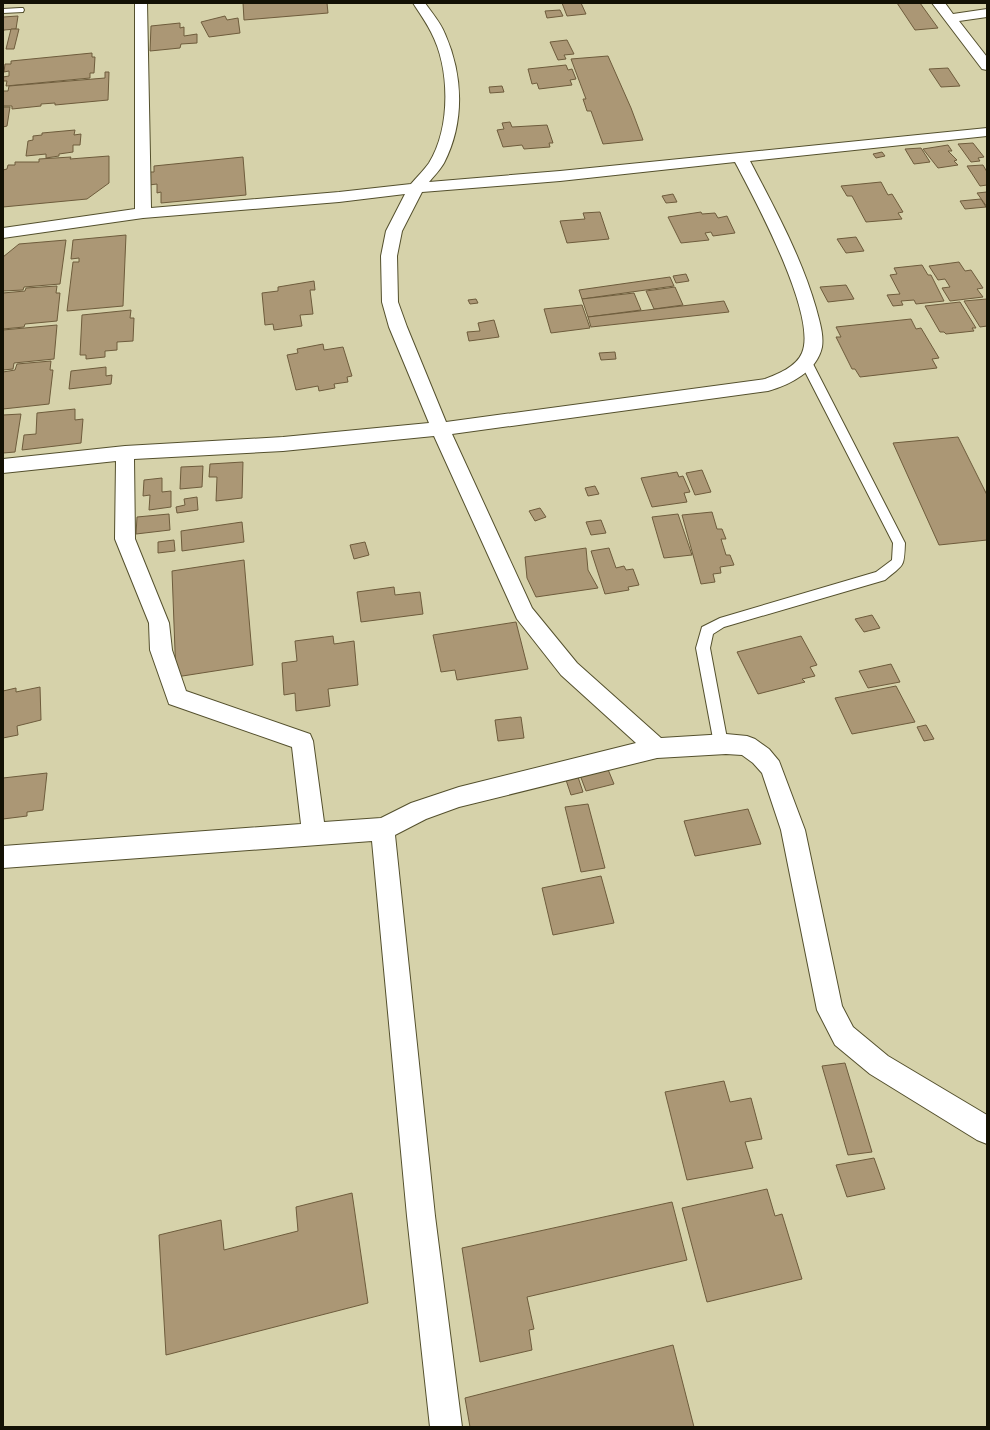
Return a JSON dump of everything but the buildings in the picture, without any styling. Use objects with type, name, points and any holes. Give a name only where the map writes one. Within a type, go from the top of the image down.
[{"type":"street","points":[[141,3],[143,213]]},
{"type":"street","points":[[419,3],[438,32],[449,61],[453,104],[449,132],[436,164],[416,188],[394,231],[389,256],[390,302],[398,327],[440,429],[524,613],[569,669],[657,748]]},
{"type":"street","points":[[938,3],[987,66]]},
{"type":"street","points":[[949,18],[987,14]]},
{"type":"street","points":[[3,233],[143,213],[339,197],[416,188],[560,176],[987,132]]},
{"type":"street","points":[[3,466],[125,453],[283,444],[440,429],[768,385],[792,375],[806,362],[813,347],[813,328],[804,295],[783,241],[740,158]]},
{"type":"street","points":[[125,453],[125,539],[159,623],[161,650],[177,697],[302,741],[314,834]]},
{"type":"street","points":[[3,857],[143,848],[383,829],[419,811],[459,797],[657,748],[721,744],[747,746],[761,756],[771,768],[793,830],[830,1010],[844,1036],[879,1066],[987,1130]]},
{"type":"street","points":[[383,829],[422,1216],[446,1427]]},
{"type":"lane","points":[[3,10],[20,10]]},
{"type":"lane","points":[[721,744],[703,648],[707,631],[720,622],[880,576],[898,562],[899,543],[806,362]]}]
